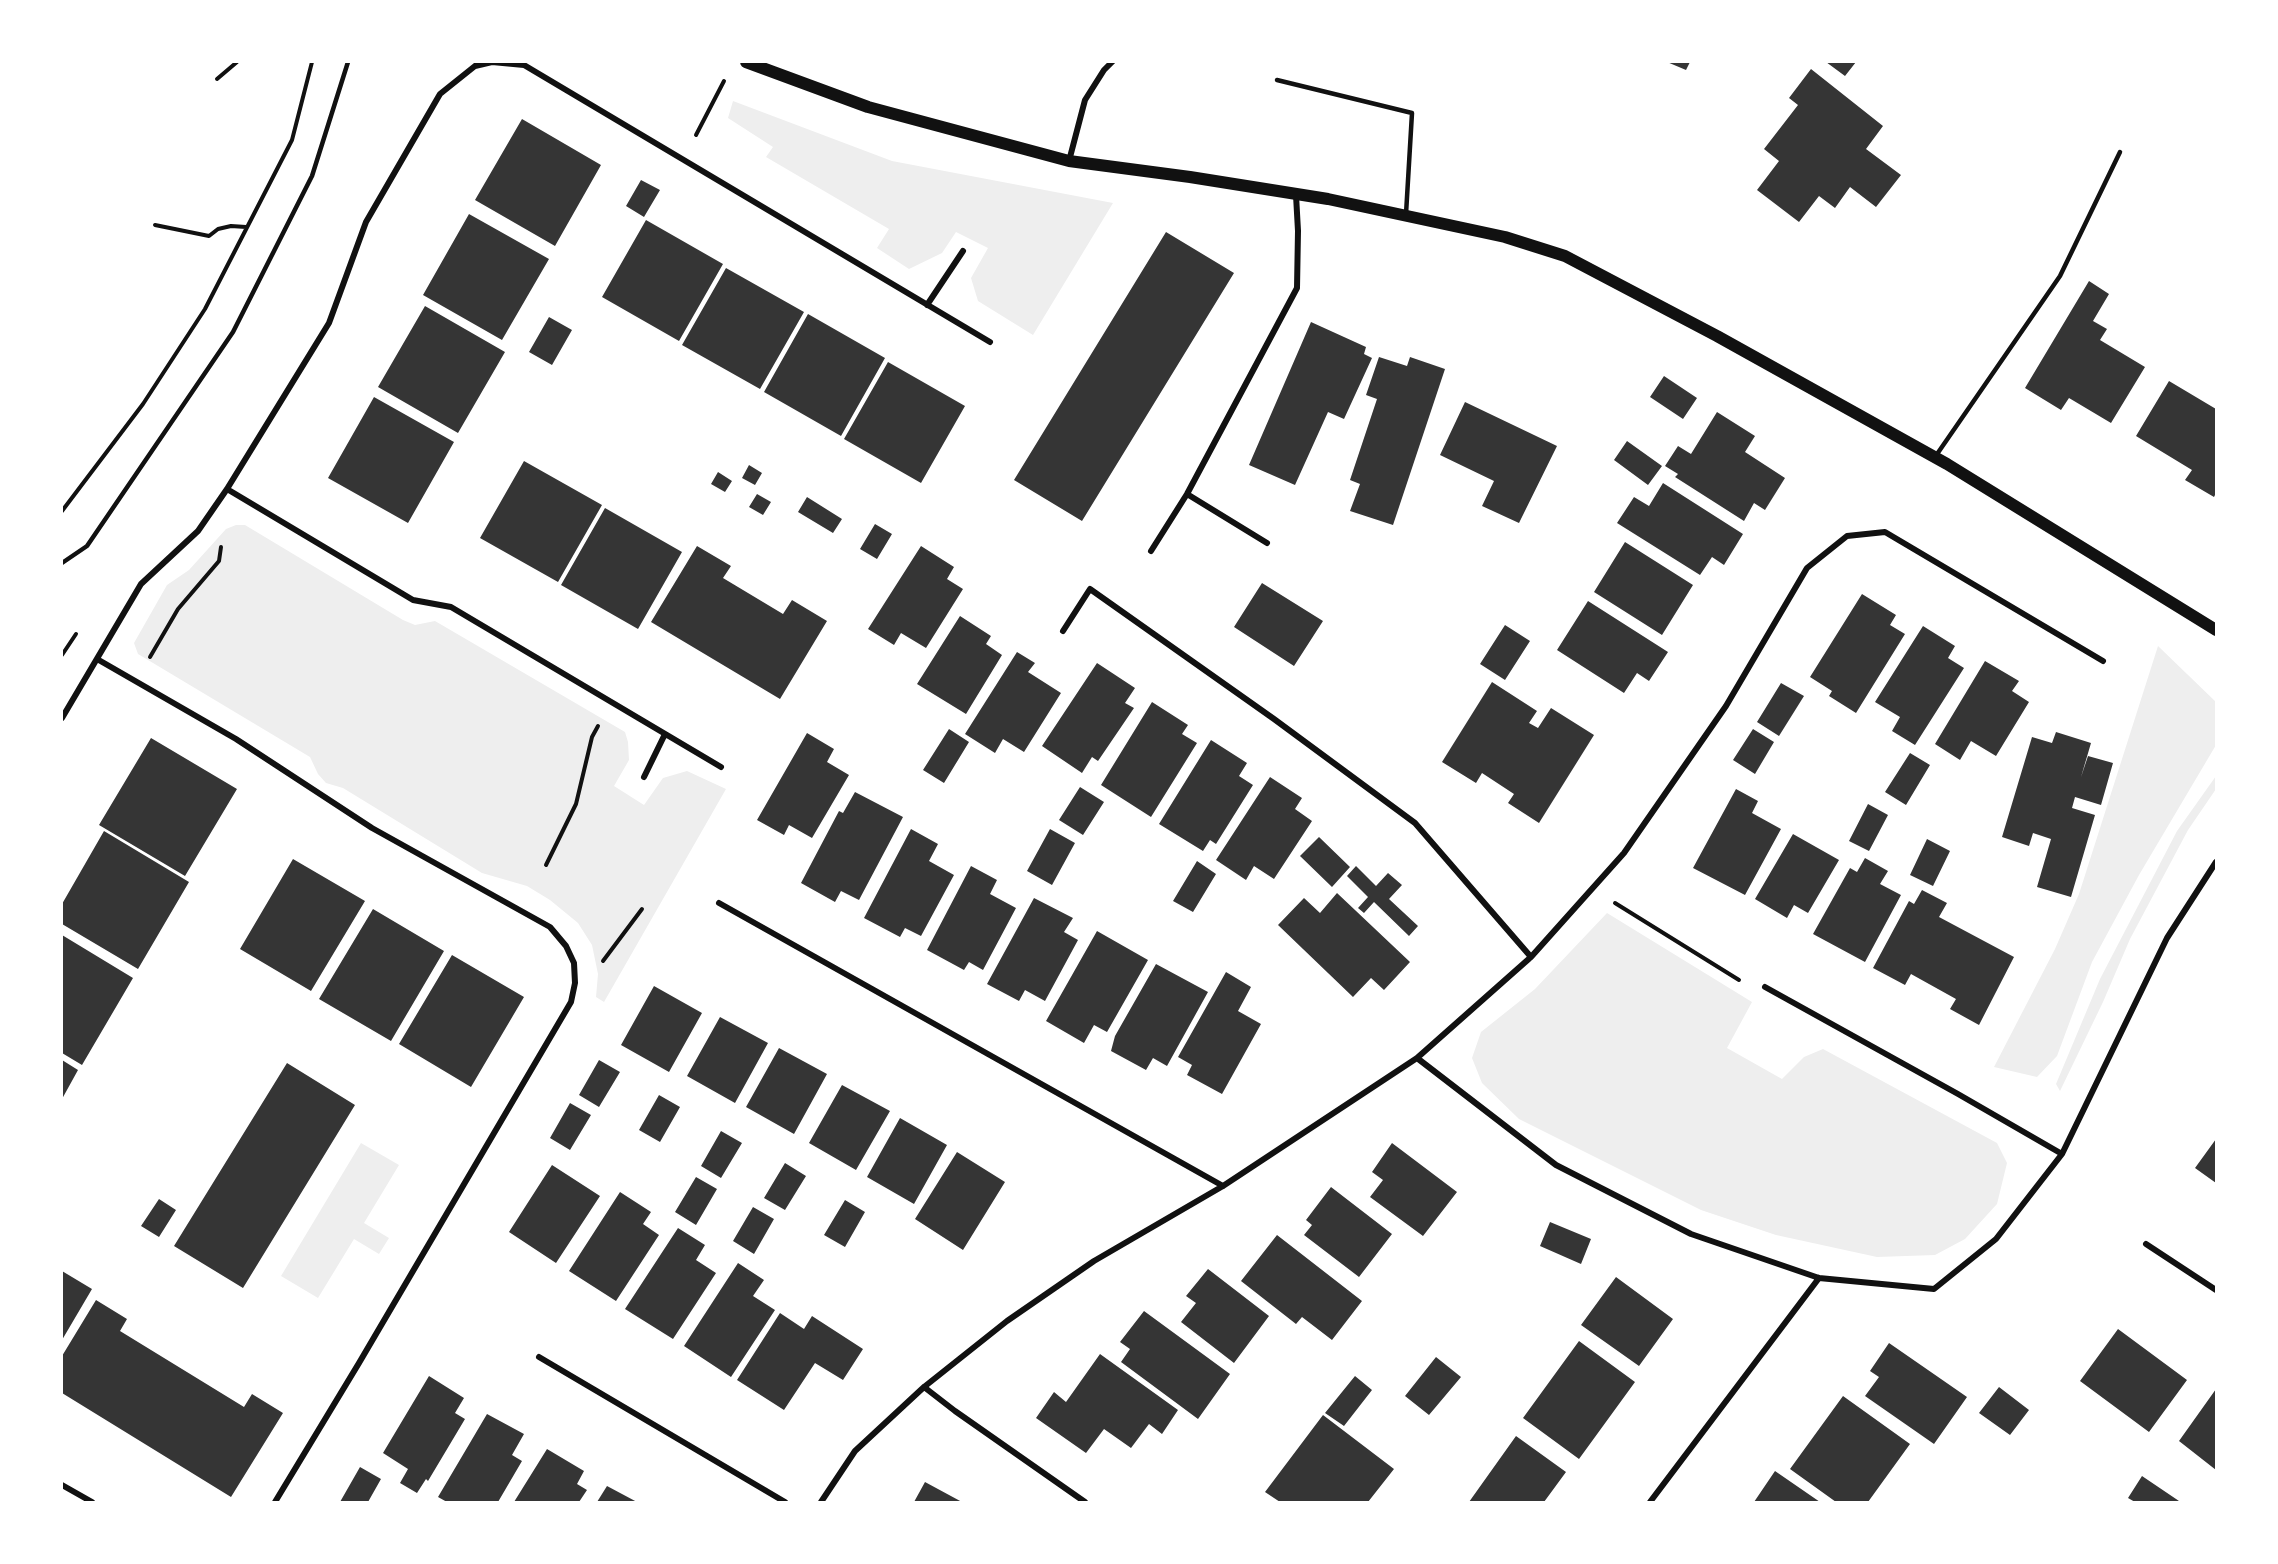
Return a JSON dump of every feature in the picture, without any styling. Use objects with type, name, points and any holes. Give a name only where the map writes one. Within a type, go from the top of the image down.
[{"type":"main road","points":[[746,62],[868,106],[1069,161],[1328,199],[1505,237],[1565,256],[1717,336],[1935,457],[2217,630]]},
{"type":"street","points":[[62,718],[141,584],[198,531],[227,489],[329,323],[366,222],[440,94],[475,66],[492,62],[524,65],[990,342]]},
{"type":"street","points":[[1069,161],[1085,100],[1104,69],[1112,62]]},
{"type":"street","points":[[1151,551],[1187,494],[1297,288],[1296,195]]},
{"type":"street","points":[[927,304],[963,252]]},
{"type":"street","points":[[227,489],[413,600],[450,607],[721,767]]},
{"type":"street","points":[[1187,494],[1267,543]]},
{"type":"street","points":[[821,1503],[855,1451],[924,1387],[1007,1321],[1094,1261],[1223,1186],[1417,1058],[1531,957],[1624,853],[1726,706],[1807,568],[1847,536],[1885,532],[2103,661]]},
{"type":"street","points":[[1063,631],[1090,589],[1274,719],[1415,823],[1531,957]]},
{"type":"street","points":[[97,659],[236,738],[372,828],[550,927],[566,946],[574,963],[575,983],[571,1002],[275,1503]]},
{"type":"street","points":[[644,777],[665,734]]},
{"type":"street","points":[[1417,1058],[1556,1165],[1691,1234],[1819,1278],[1934,1289],[1996,1239],[2062,1154],[2168,938],[2217,862]]},
{"type":"street","points":[[719,903],[1223,1186]]},
{"type":"street","points":[[1765,987],[2062,1154]]},
{"type":"street","points":[[2146,1244],[2217,1290]]},
{"type":"street","points":[[1650,1503],[1819,1278]]},
{"type":"street","points":[[539,1357],[785,1503]]},
{"type":"street","points":[[924,1387],[1085,1503]]},
{"type":"street","points":[[62,1485],[92,1503]]},
{"type":"lane","points":[[62,563],[87,546],[233,332],[312,176],[348,62]]},
{"type":"lane","points":[[1277,80],[1412,112],[1406,216]]},
{"type":"lane","points":[[1935,457],[2060,276],[2120,152]]},
{"type":"path","points":[[217,79],[237,62]]},
{"type":"path","points":[[62,511],[143,404],[205,309],[292,140],[312,62]]},
{"type":"path","points":[[683,160],[729,71]]},
{"type":"path","points":[[155,225],[209,236],[218,229],[231,226],[246,228]]},
{"type":"path","points":[[136,681],[178,609],[219,561],[222,541]]},
{"type":"path","points":[[546,865],[576,804],[592,737],[609,700]]},
{"type":"path","points":[[1591,889],[1751,987],[1765,987]]},
{"type":"path","points":[[571,1002],[642,909]]},
{"type":"shaded area","points":[[733,101],[892,161],[1113,203],[1033,335],[978,301],[971,278],[988,248],[956,232],[942,253],[909,269],[877,248],[889,229],[766,157],[773,147],[728,118]]},
{"type":"shaded area","points":[[236,525],[245,525],[403,620],[415,625],[435,621],[625,732],[629,760],[614,786],[644,805],[663,778],[687,771],[726,789],[604,1002],[596,997],[598,974],[592,945],[578,923],[550,900],[527,886],[482,873],[343,788],[326,783],[318,774],[310,757],[138,654],[134,643],[167,585],[189,570],[226,529]]},
{"type":"shaded area","points":[[2158,646],[2216,702],[2216,745],[2139,875],[2092,962],[2057,1056],[2037,1077],[1994,1067],[2055,949],[2079,894]]},
{"type":"shaded area","points":[[2216,776],[2216,789],[2188,830],[2130,939],[2103,1002],[2060,1091],[2056,1084],[2100,979],[2177,831]]},
{"type":"shaded area","points":[[1607,913],[1752,1002],[1727,1048],[1782,1079],[1804,1057],[1823,1049],[1997,1143],[2007,1163],[1997,1204],[1965,1239],[1935,1255],[1877,1257],[1776,1235],[1701,1210],[1519,1119],[1482,1083],[1472,1058],[1481,1032],[1535,989]]},
{"type":"shaded area","points":[[361,1143],[399,1165],[364,1223],[389,1238],[379,1254],[354,1239],[318,1298],[281,1276]]},
{"type":"building","points":[[1667,62],[1690,62],[1686,70]]},
{"type":"building","points":[[1826,62],[1856,62],[1845,76]]},
{"type":"building","points":[[1811,69],[1883,126],[1866,149],[1901,175],[1876,207],[1850,187],[1835,208],[1819,196],[1799,222],[1757,190],[1779,161],[1764,149],[1798,105],[1789,98]]},
{"type":"building","points":[[522,119],[601,165],[555,246],[475,200]]},
{"type":"building","points":[[641,180],[660,190],[644,217],[626,206]]},
{"type":"building","points":[[469,214],[549,259],[502,340],[423,295]]},
{"type":"building","points":[[646,220],[723,264],[679,341],[602,297]]},
{"type":"building","points":[[1166,232],[1234,273],[1082,521],[1014,480]]},
{"type":"building","points":[[726,268],[804,312],[760,389],[682,345]]},
{"type":"building","points":[[2089,281],[2109,294],[2093,321],[2107,329],[2100,340],[2145,367],[2111,423],[2069,398],[2061,410],[2025,388]]},
{"type":"building","points":[[425,306],[505,352],[458,433],[378,387]]},
{"type":"building","points":[[808,314],[885,358],[841,436],[764,392]]},
{"type":"building","points":[[549,317],[572,330],[552,365],[529,352]]},
{"type":"building","points":[[1311,322],[1366,347],[1364,354],[1372,358],[1344,419],[1328,412],[1295,485],[1249,465]]},
{"type":"building","points":[[1379,357],[1407,366],[1410,357],[1445,369],[1393,525],[1350,511],[1360,484],[1350,480],[1377,399],[1366,395]]},
{"type":"building","points":[[888,362],[965,406],[921,483],[844,439]]},
{"type":"building","points":[[1664,376],[1697,398],[1683,419],[1650,397]]},
{"type":"building","points":[[2169,381],[2216,409],[2216,493],[2214,497],[2185,480],[2192,470],[2136,436]]},
{"type":"building","points":[[374,397],[454,442],[408,523],[328,478]]},
{"type":"building","points":[[1465,402],[1557,446],[1519,523],[1482,506],[1494,481],[1440,455]]},
{"type":"building","points":[[1717,412],[1755,436],[1745,452],[1785,478],[1765,510],[1754,503],[1744,521],[1675,477],[1678,474],[1665,466],[1678,446],[1691,454]]},
{"type":"building","points":[[1627,441],[1662,466],[1648,485],[1614,460]]},
{"type":"building","points":[[524,461],[602,505],[558,582],[480,538]]},
{"type":"building","points":[[749,465],[762,473],[755,485],[742,478]]},
{"type":"building","points":[[718,472],[732,481],[725,492],[711,484]]},
{"type":"building","points":[[1663,483],[1743,534],[1724,565],[1712,557],[1700,575],[1617,523],[1634,497],[1649,506]]},
{"type":"building","points":[[757,494],[771,502],[763,515],[749,507]]},
{"type":"building","points":[[807,497],[842,519],[833,533],[798,512]]},
{"type":"building","points":[[605,508],[682,552],[638,629],[561,585]]},
{"type":"building","points":[[875,524],[892,534],[877,559],[860,549]]},
{"type":"building","points":[[1625,542],[1693,585],[1662,635],[1594,592]]},
{"type":"building","points":[[697,546],[731,566],[723,578],[783,614],[792,600],[827,621],[780,699],[651,622]]},
{"type":"building","points":[[921,546],[954,567],[947,579],[963,589],[926,648],[901,633],[894,645],[868,629]]},
{"type":"building","points":[[1262,583],[1323,621],[1294,666],[1234,627]]},
{"type":"building","points":[[1862,594],[1896,615],[1890,625],[1905,634],[1856,713],[1829,696],[1832,691],[1810,677]]},
{"type":"building","points":[[1588,601],[1668,652],[1649,681],[1637,673],[1624,693],[1557,650]]},
{"type":"building","points":[[960,616],[991,636],[986,644],[1002,655],[966,714],[917,684]]},
{"type":"building","points":[[1505,625],[1530,641],[1505,680],[1480,664]]},
{"type":"building","points":[[1923,626],[1955,646],[1948,658],[1964,668],[1915,745],[1892,731],[1900,717],[1875,702]]},
{"type":"building","points":[[1017,652],[1035,663],[1028,672],[1061,693],[1024,752],[1003,739],[995,753],[965,734]]},
{"type":"building","points":[[1985,661],[2019,681],[2012,691],[2029,702],[1996,756],[1971,741],[1960,760],[1935,744]]},
{"type":"building","points":[[1097,663],[1135,688],[1125,703],[1134,708],[1098,761],[1092,757],[1082,773],[1042,746]]},
{"type":"building","points":[[1492,682],[1537,711],[1529,723],[1538,728],[1551,708],[1594,735],[1539,823],[1508,803],[1514,794],[1482,773],[1476,783],[1442,762]]},
{"type":"building","points":[[1781,683],[1804,696],[1779,736],[1757,722]]},
{"type":"building","points":[[1152,702],[1188,725],[1182,734],[1197,743],[1151,817],[1101,785]]},
{"type":"building","points":[[949,729],[969,742],[944,783],[923,770]]},
{"type":"building","points":[[1753,729],[1774,742],[1755,774],[1733,760]]},
{"type":"building","points":[[2056,732],[2091,743],[2081,777],[2088,756],[2113,763],[2101,805],[2075,797],[2072,808],[2095,815],[2071,897],[2037,887],[2051,839],[2033,833],[2029,846],[2002,837],[2032,737],[2052,743]]},
{"type":"building","points":[[807,733],[834,749],[827,762],[849,775],[812,838],[789,825],[784,835],[757,820]]},
{"type":"building","points":[[151,738],[237,789],[185,876],[99,825]]},
{"type":"building","points":[[1211,740],[1247,763],[1239,776],[1253,785],[1216,844],[1210,840],[1203,851],[1159,824]]},
{"type":"building","points":[[1910,753],[1930,765],[1906,805],[1885,792]]},
{"type":"building","points":[[1270,777],[1302,798],[1295,809],[1312,821],[1274,879],[1254,866],[1246,880],[1216,860]]},
{"type":"building","points":[[1080,787],[1104,802],[1083,835],[1059,820]]},
{"type":"building","points":[[1736,789],[1758,801],[1752,813],[1781,829],[1745,895],[1693,868]]},
{"type":"building","points":[[855,792],[903,817],[859,900],[841,891],[835,902],[801,883],[839,811],[843,813]]},
{"type":"building","points":[[1868,804],[1888,815],[1869,851],[1849,841]]},
{"type":"building","points":[[911,829],[938,844],[929,861],[954,875],[921,936],[905,928],[900,937],[864,918]]},
{"type":"building","points":[[1050,829],[1075,843],[1052,885],[1027,871]]},
{"type":"building","points":[[104,831],[189,882],[138,969],[62,924],[62,904]]},
{"type":"building","points":[[1793,834],[1839,860],[1808,913],[1794,905],[1787,918],[1755,899]]},
{"type":"building","points":[[1319,837],[1350,867],[1332,887],[1300,856]]},
{"type":"building","points":[[1927,839],[1950,851],[1933,886],[1910,875]]},
{"type":"building","points":[[1865,858],[1888,871],[1880,884],[1901,895],[1865,962],[1813,934],[1850,868],[1857,872]]},
{"type":"building","points":[[293,859],[365,901],[311,991],[240,949]]},
{"type":"building","points":[[1197,861],[1216,874],[1193,912],[1173,901]]},
{"type":"building","points":[[971,866],[997,880],[990,894],[1016,908],[983,970],[969,962],[964,970],[927,950]]},
{"type":"building","points":[[1356,866],[1376,886],[1388,873],[1402,885],[1389,899],[1418,926],[1409,936],[1374,902],[1364,913],[1358,908],[1368,897],[1347,876]]},
{"type":"building","points":[[1922,890],[1947,903],[1939,917],[2014,957],[1979,1025],[1950,1009],[1956,999],[1911,974],[1905,985],[1873,968],[1909,901],[1914,904]]},
{"type":"building","points":[[1337,893],[1410,962],[1384,990],[1371,978],[1353,997],[1278,925],[1304,898],[1320,913]]},
{"type":"building","points":[[1034,898],[1073,918],[1064,932],[1078,940],[1045,1001],[1025,990],[1019,1001],[987,984]]},
{"type":"building","points":[[373,909],[444,951],[391,1041],[319,999]]},
{"type":"building","points":[[1097,931],[1148,960],[1107,1032],[1094,1025],[1084,1043],[1046,1021]]},
{"type":"building","points":[[62,935],[133,978],[82,1065],[62,1053]]},
{"type":"building","points":[[452,955],[524,997],[471,1087],[399,1044]]},
{"type":"building","points":[[1156,964],[1208,992],[1167,1066],[1153,1058],[1146,1070],[1111,1051],[1115,1036]]},
{"type":"building","points":[[1226,972],[1251,987],[1238,1011],[1261,1024],[1222,1094],[1187,1075],[1192,1065],[1178,1057]]},
{"type":"building","points":[[654,986],[702,1013],[669,1072],[621,1045]]},
{"type":"building","points":[[720,1017],[768,1043],[735,1103],[687,1076]]},
{"type":"building","points":[[779,1048],[827,1074],[794,1134],[746,1107]]},
{"type":"building","points":[[62,1060],[78,1070],[62,1099]]},
{"type":"building","points":[[599,1060],[620,1072],[599,1107],[579,1095]]},
{"type":"building","points":[[287,1063],[355,1105],[243,1288],[174,1246]]},
{"type":"building","points":[[842,1085],[890,1111],[856,1170],[809,1143]]},
{"type":"building","points":[[659,1095],[680,1107],[660,1142],[639,1130]]},
{"type":"building","points":[[570,1103],[591,1115],[570,1150],[550,1138]]},
{"type":"building","points":[[900,1118],[947,1145],[914,1204],[867,1177]]},
{"type":"building","points":[[721,1131],[742,1143],[721,1178],[701,1166]]},
{"type":"building","points":[[2216,1139],[2216,1183],[2195,1168]]},
{"type":"building","points":[[1392,1143],[1457,1192],[1423,1236],[1370,1197],[1383,1180],[1372,1172]]},
{"type":"building","points":[[957,1152],[1005,1182],[963,1250],[915,1219]]},
{"type":"building","points":[[785,1163],[806,1176],[785,1210],[764,1198]]},
{"type":"building","points":[[552,1165],[600,1196],[556,1263],[509,1232]]},
{"type":"building","points":[[696,1177],[717,1189],[696,1225],[675,1212]]},
{"type":"building","points":[[1331,1187],[1392,1234],[1359,1277],[1304,1235],[1312,1225],[1306,1220]]},
{"type":"building","points":[[620,1192],[651,1212],[643,1224],[659,1235],[616,1301],[569,1271]]},
{"type":"building","points":[[159,1199],[176,1210],[159,1237],[141,1226]]},
{"type":"building","points":[[845,1200],[865,1212],[845,1247],[824,1235]]},
{"type":"building","points":[[753,1207],[774,1219],[754,1254],[733,1241]]},
{"type":"building","points":[[1550,1222],[1591,1239],[1581,1264],[1540,1246]]},
{"type":"building","points":[[678,1228],[705,1245],[696,1260],[716,1273],[673,1339],[625,1309]]},
{"type":"building","points":[[1277,1235],[1362,1301],[1332,1340],[1302,1317],[1296,1324],[1241,1281]]},
{"type":"building","points":[[738,1263],[764,1280],[753,1296],[775,1310],[731,1377],[684,1346]]},
{"type":"building","points":[[1208,1269],[1269,1316],[1234,1363],[1181,1322],[1196,1303],[1186,1296]]},
{"type":"building","points":[[62,1271],[92,1289],[62,1340]]},
{"type":"building","points":[[1616,1277],[1673,1319],[1639,1366],[1581,1325]]},
{"type":"building","points":[[96,1300],[127,1319],[120,1331],[244,1407],[252,1394],[283,1413],[231,1497],[62,1393],[62,1356]]},
{"type":"building","points":[[1144,1311],[1230,1374],[1198,1419],[1121,1362],[1130,1349],[1120,1342]]},
{"type":"building","points":[[780,1313],[804,1329],[812,1316],[863,1349],[843,1380],[815,1363],[784,1410],[737,1380]]},
{"type":"building","points":[[2118,1329],[2187,1380],[2149,1432],[2080,1381]]},
{"type":"building","points":[[1579,1341],[1635,1382],[1579,1459],[1523,1418]]},
{"type":"building","points":[[1889,1343],[1967,1397],[1934,1444],[1865,1396],[1879,1377],[1870,1371]]},
{"type":"building","points":[[1100,1354],[1178,1410],[1162,1434],[1149,1424],[1131,1448],[1104,1429],[1086,1453],[1036,1418],[1054,1392],[1066,1402]]},
{"type":"building","points":[[1436,1357],[1461,1377],[1429,1415],[1405,1396]]},
{"type":"building","points":[[429,1376],[464,1398],[455,1413],[465,1419],[428,1481],[426,1479],[417,1493],[400,1483],[408,1469],[383,1453]]},
{"type":"building","points":[[1355,1376],[1372,1390],[1344,1426],[1325,1413]]},
{"type":"building","points":[[1999,1387],[2029,1410],[2010,1435],[1979,1413]]},
{"type":"building","points":[[2216,1389],[2216,1470],[2179,1441]]},
{"type":"building","points":[[1843,1396],[1910,1444],[1868,1502],[1836,1502],[1790,1469]]},
{"type":"building","points":[[487,1414],[524,1434],[512,1455],[522,1461],[498,1502],[447,1502],[438,1497]]},
{"type":"building","points":[[1323,1415],[1394,1469],[1368,1502],[1280,1502],[1265,1492]]},
{"type":"building","points":[[1516,1436],[1566,1472],[1544,1502],[1469,1502]]},
{"type":"building","points":[[547,1449],[584,1471],[577,1484],[587,1490],[579,1502],[514,1502]]},
{"type":"building","points":[[360,1467],[381,1479],[368,1502],[340,1502]]},
{"type":"building","points":[[1775,1471],[1820,1502],[1754,1502]]},
{"type":"building","points":[[2142,1476],[2179,1501],[2135,1502],[2128,1498]]},
{"type":"building","points":[[925,1482],[962,1502],[914,1502]]},
{"type":"building","points":[[607,1486],[637,1502],[597,1502]]}]
